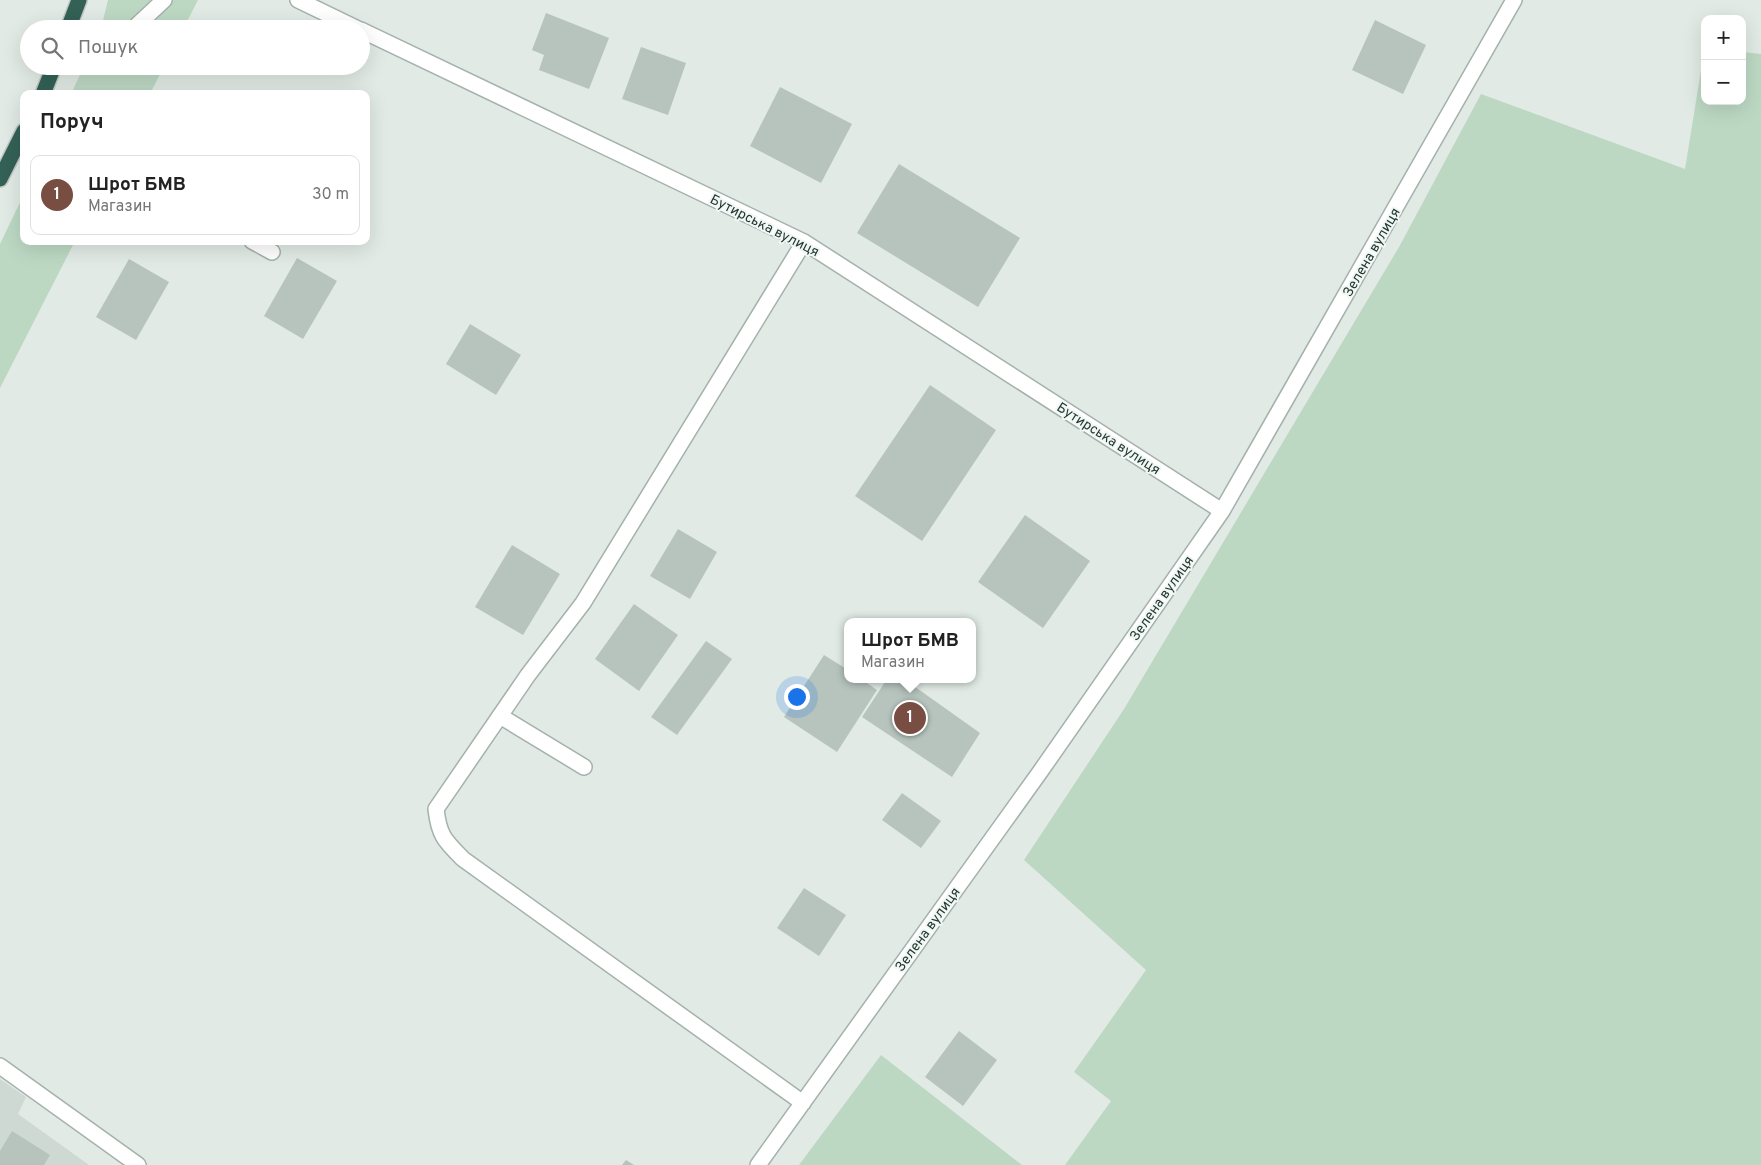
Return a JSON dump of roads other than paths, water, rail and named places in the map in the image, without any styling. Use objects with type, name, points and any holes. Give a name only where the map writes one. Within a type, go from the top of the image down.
[{"type":"highway","points":[[71,20],[79,0]]},
{"type":"highway","points":[[45,90],[50,75]]},
{"type":"highway","points":[[0,179],[20,139]]},
{"type":"street","points":[[143,20],[164,0]]},
{"type":"street","name":"Бутирська вулиця","points":[[298,0],[339,20]]},
{"type":"street","name":"Зелена вулиця","points":[[758,1165],[1034,780],[1222,511],[1514,0]]},
{"type":"street","name":"Бутирська вулиця","points":[[370,35],[804,242],[1222,511]]},
{"type":"street","points":[[803,1103],[463,859],[444,840],[438,826],[436,809],[500,716],[583,603],[804,242]]},
{"type":"street","points":[[259,245],[272,252]]},
{"type":"street","points":[[500,716],[584,767]]},
{"type":"street","points":[[0,1066],[138,1165]]},
{"type":"place","name":"Шрот БМВ","points":[[910,718]]}]
